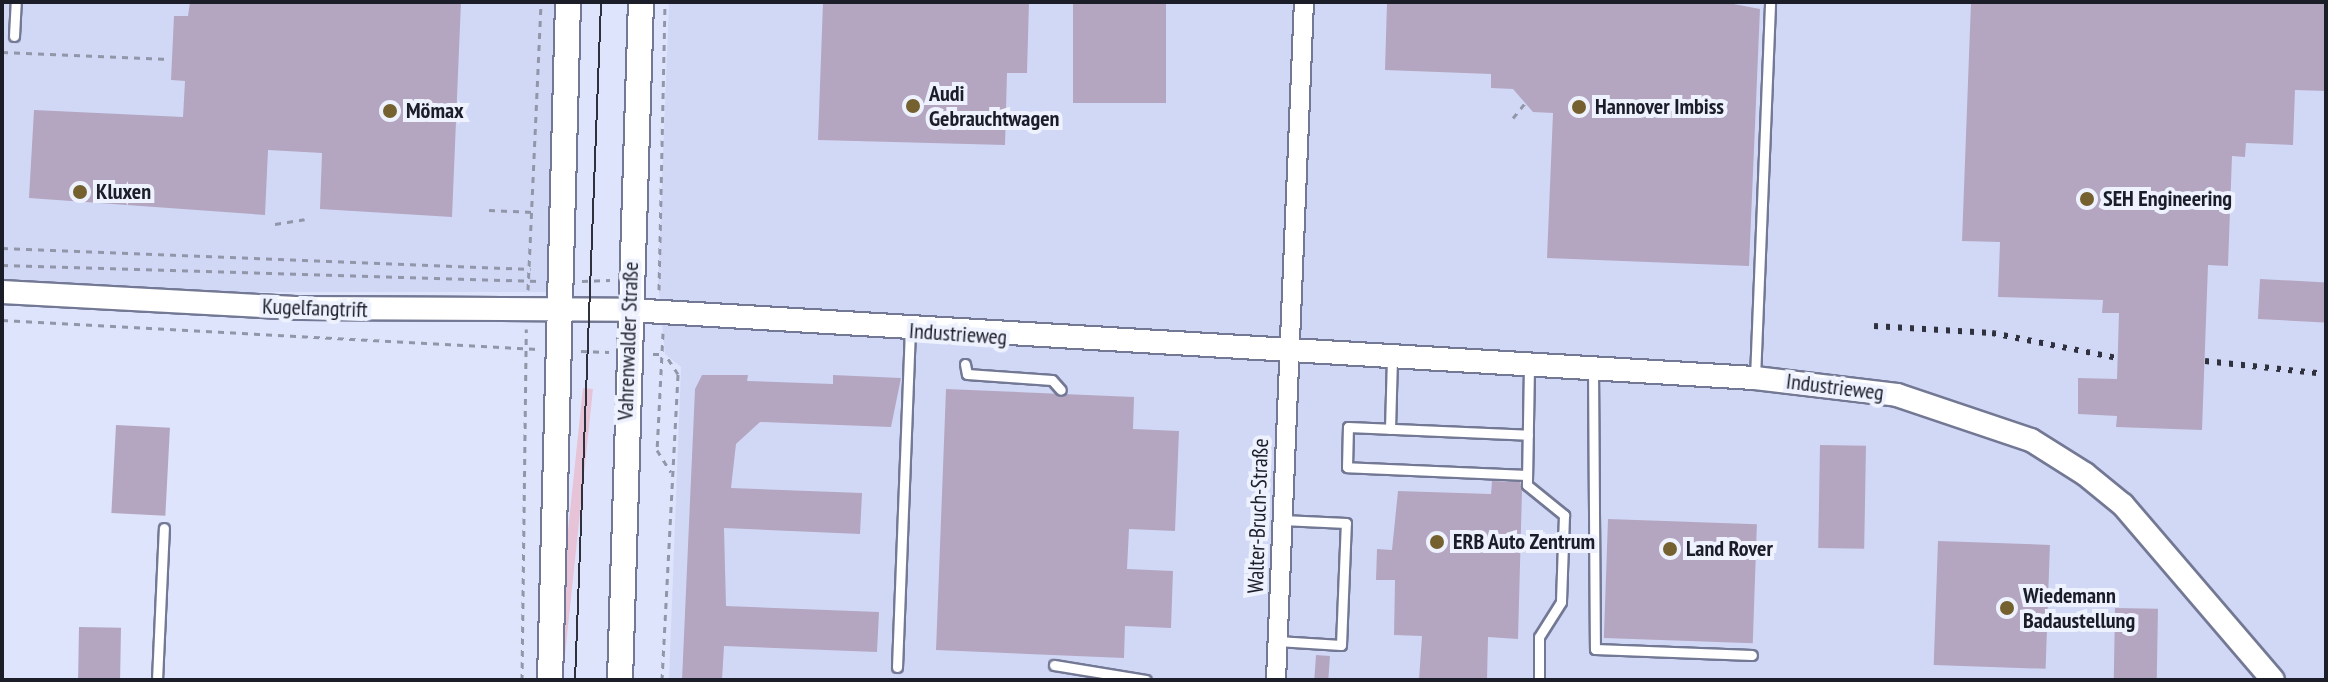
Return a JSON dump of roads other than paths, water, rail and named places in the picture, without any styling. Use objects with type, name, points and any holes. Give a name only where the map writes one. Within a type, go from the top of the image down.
[{"type":"main road","points":[[550,680],[568,2]]},
{"type":"main road","name":"Vahrenwalder Straße","points":[[620,680],[629,310],[641,2]]},
{"type":"street","points":[[1287,354],[1304,2]]},
{"type":"street","name":"Kugelfangtrift","points":[[2,292],[560,313],[629,310]]},
{"type":"street","name":"Industrieweg","points":[[629,310],[1287,354],[1755,378],[1897,395],[2031,440],[2123,505],[2273,680]]},
{"type":"street","name":"Walter-Bruch-Straße","points":[[1276,680],[1287,354]]},
{"type":"lane","points":[[14,36],[16,2]]},
{"type":"lane","points":[[1755,378],[1770,2]]},
{"type":"lane","points":[[897,667],[910,331]]},
{"type":"lane","points":[[1390,429],[1392,359]]},
{"type":"lane","points":[[965,364],[967,374],[1052,380],[1061,390]]},
{"type":"lane","points":[[1529,366],[1527,475],[1532,493],[1564,515],[1561,602],[1539,637],[1539,680]]},
{"type":"lane","points":[[1593,369],[1595,649],[1752,655]]},
{"type":"lane","points":[[1527,475],[1347,467],[1348,427],[1528,435]]},
{"type":"lane","points":[[1277,641],[1341,645],[1346,523],[1282,520]]},
{"type":"lane","points":[[157,680],[164,528]]},
{"type":"lane","points":[[1054,665],[1146,680]]},
{"type":"tram line","points":[[575,680],[601,2]]},
{"type":"railway","points":[[1874,326],[1992,333],[2117,358]]},
{"type":"railway","points":[[2205,361],[2326,374]]},
{"type":"place","name":"Audi Gebrauchtwagen","points":[[913,106]]},
{"type":"place","name":"Hannover Imbiss","points":[[1579,107]]},
{"type":"place","name":"Mömax","points":[[390,111]]},
{"type":"place","name":"Kluxen","points":[[80,192]]},
{"type":"place","name":"SEH Engineering","points":[[2087,199]]},
{"type":"place","name":"ERB Auto Zentrum","points":[[1437,542]]},
{"type":"place","name":"Land Rover","points":[[1670,549]]},
{"type":"place","name":"Wiedemann Badaustellung","points":[[2007,608]]}]
